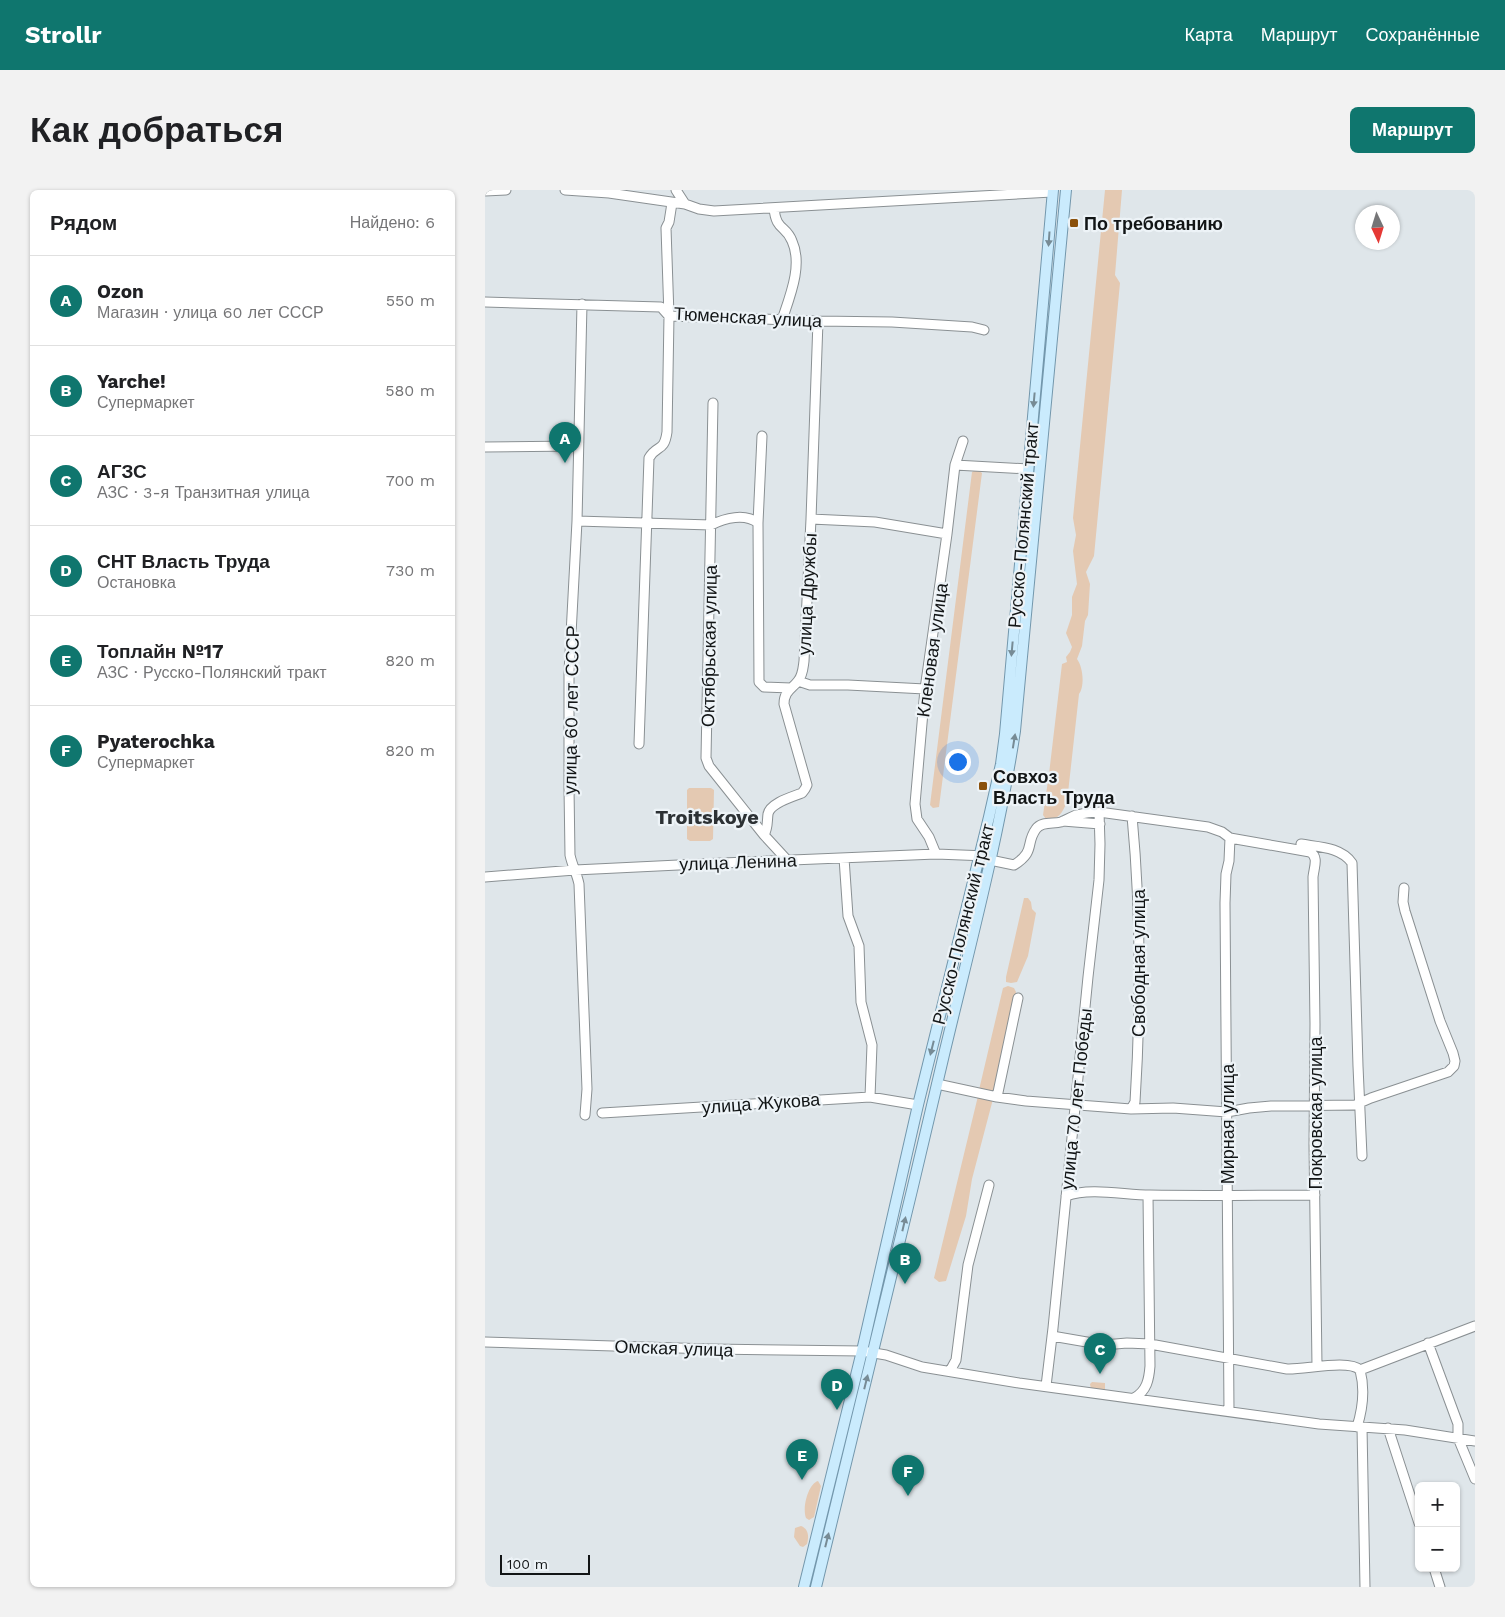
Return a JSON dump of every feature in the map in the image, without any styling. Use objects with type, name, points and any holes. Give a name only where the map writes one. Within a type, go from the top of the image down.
[{"type":"main road","name":"Русско-Полянский тракт","points":[[816,1587],[991,858],[1010,765],[1015,731],[1066,190]]},
{"type":"main road","name":"Русско-Полянский тракт","points":[[804,1587],[1001,764],[1053,191]]},
{"type":"street","points":[[485,191],[506,190]]},
{"type":"street","points":[[565,190],[609,193],[685,204],[699,209],[715,210],[1053,191]]},
{"type":"street","points":[[676,190],[685,204]]},
{"type":"street","points":[[639,744],[645,523],[649,458],[652,452],[662,447],[667,432],[669,316],[665,228],[669,222],[672,203]]},
{"type":"street","points":[[774,208],[777,223],[794,243],[796,272],[783,320]]},
{"type":"street","name":"Тюменская улица","points":[[485,302],[661,307],[669,316],[899,322],[973,327],[984,330]]},
{"type":"street","name":"улица 60 лет СССР","points":[[582,304],[577,521],[569,682],[569,788],[570,849],[572,863],[579,884],[587,1089],[585,1115]]},
{"type":"street","name":"улица Дружбы","points":[[764,835],[767,830],[768,812],[771,808],[802,792],[807,785],[784,704],[784,698],[786,692],[795,685],[802,672],[803,661],[811,519],[818,321]]},
{"type":"street","name":"Октябрьская улица","points":[[713,403],[706,758],[709,766],[764,835],[787,860]]},
{"type":"street","points":[[762,436],[758,523],[759,682],[765,686],[848,685],[925,689]]},
{"type":"street","name":"Кленовая улица","points":[[936,854],[929,836],[917,819],[915,812],[925,689],[955,465],[963,441]]},
{"type":"street","points":[[485,447],[579,446]]},
{"type":"street","points":[[955,465],[1028,468]]},
{"type":"street","points":[[577,521],[711,525],[723,519],[738,518],[750,519],[758,523]]},
{"type":"street","points":[[811,519],[875,522],[947,534]]},
{"type":"street","points":[[1063,821],[1085,813],[1099,812],[1132,816],[1208,827],[1222,832],[1231,838],[1244,840],[1267,838],[1327,848],[1339,852],[1348,858],[1352,863],[1362,1156]]},
{"type":"street","name":"улица 70 лет Победы","points":[[1046,1386],[1099,880],[1099,812]]},
{"type":"street","name":"Свободная улица","points":[[1131,1109],[1135,1102],[1140,976],[1137,872],[1132,816]]},
{"type":"street","points":[[1063,821],[1100,824]]},
{"type":"street","name":"улица Ленина","points":[[485,877],[575,870],[936,854],[980,854],[1014,865],[1026,855],[1036,828],[1041,824],[1063,821]]},
{"type":"street","name":"Мирная улица","points":[[1229,1411],[1225,903],[1226,874],[1231,838]]},
{"type":"street","name":"Покровская улица","points":[[1244,840],[1310,852],[1316,860],[1313,877],[1317,1366]]},
{"type":"street","points":[[844,858],[848,916],[859,946],[861,1002],[873,1045],[870,1097]]},
{"type":"street","points":[[937,1084],[997,1097],[1075,1105],[1131,1109],[1173,1108],[1227,1112],[1271,1106],[1346,1106],[1360,1104],[1371,1098],[1448,1072],[1454,1066],[1455,1061],[1405,911],[1403,902],[1404,888]]},
{"type":"street","points":[[997,1097],[1018,998]]},
{"type":"street","name":"улица Жукова","points":[[602,1114],[870,1097],[918,1105]]},
{"type":"street","points":[[950,1371],[956,1360],[967,1264],[989,1185]]},
{"type":"street","points":[[1066,1196],[1085,1192],[1148,1195],[1315,1195]]},
{"type":"street","points":[[1134,1398],[1140,1395],[1149,1378],[1148,1195]]},
{"type":"street","points":[[1360,1370],[1475,1326]]},
{"type":"street","points":[[1052,1336],[1104,1344],[1150,1344],[1287,1369],[1348,1365],[1358,1367],[1363,1388],[1360,1427],[1365,1587]]},
{"type":"street","name":"Омская улица","points":[[485,1342],[873,1352],[922,1367],[1046,1386],[1319,1424],[1388,1428],[1475,1441]]},
{"type":"street","points":[[1428,1343],[1458,1424],[1458,1438],[1475,1479]]},
{"type":"street","points":[[1388,1428],[1415,1511]]},
{"type":"street","points":[[1434,1572],[1440,1587]]},
{"type":"shaded area","points":[[1105,190],[1122,190],[1115,275],[1120,283],[1094,556],[1086,572],[1090,584],[1088,615],[1085,621],[1082,646],[1077,659],[1081,667],[1083,682],[1079,694],[1067,802],[1057,817],[1046,819],[1043,815],[1062,664],[1067,662],[1066,657],[1072,647],[1066,633],[1072,615],[1072,597],[1077,584],[1073,551],[1076,535],[1073,518]]},
{"type":"shaded area","points":[[977,469],[982,473],[939,807],[933,808],[930,805],[972,472]]},
{"type":"shaded area","points":[[689,788],[711,788],[714,790],[713,839],[710,841],[690,841],[687,839],[687,790]]},
{"type":"shaded area","points":[[1024,898],[1028,898],[1032,909],[1036,913],[1028,956],[1017,982],[1011,983],[1006,982],[1006,977]]},
{"type":"shaded area","points":[[1008,986],[1014,988],[1016,992],[1004,1056],[994,1093],[979,1090],[1003,988]]},
{"type":"shaded area","points":[[978,1096],[993,1099],[972,1179],[966,1216],[946,1281],[939,1282],[934,1278]]},
{"type":"shaded area","points":[[1092,1382],[1105,1383],[1105,1390],[1091,1389],[1090,1384]]},
{"type":"shaded area","points":[[818,1481],[821,1486],[814,1517],[809,1520],[805,1514],[805,1503],[811,1487]]},
{"type":"shaded area","points":[[801,1526],[806,1529],[808,1536],[807,1544],[803,1547],[800,1546],[794,1537],[795,1528]]},
{"type":"place","name":"По требованию","points":[[1074,223]]},
{"type":"place","name":"Ozon","points":[[565,463]]},
{"type":"place","name":"Совхоз Власть Труда","points":[[983,786]]},
{"type":"place","name":"Yarche!","points":[[905,1284]]},
{"type":"place","name":"АГЗС","points":[[1100,1374]]},
{"type":"place","name":"СНТ Власть Труда","points":[[837,1410]]},
{"type":"place","name":"Топлайн №17","points":[[802,1480]]},
{"type":"place","name":"Pyaterochka","points":[[908,1496]]},
{"type":"district","name":"Troitskoye","points":[[707,817]]}]
